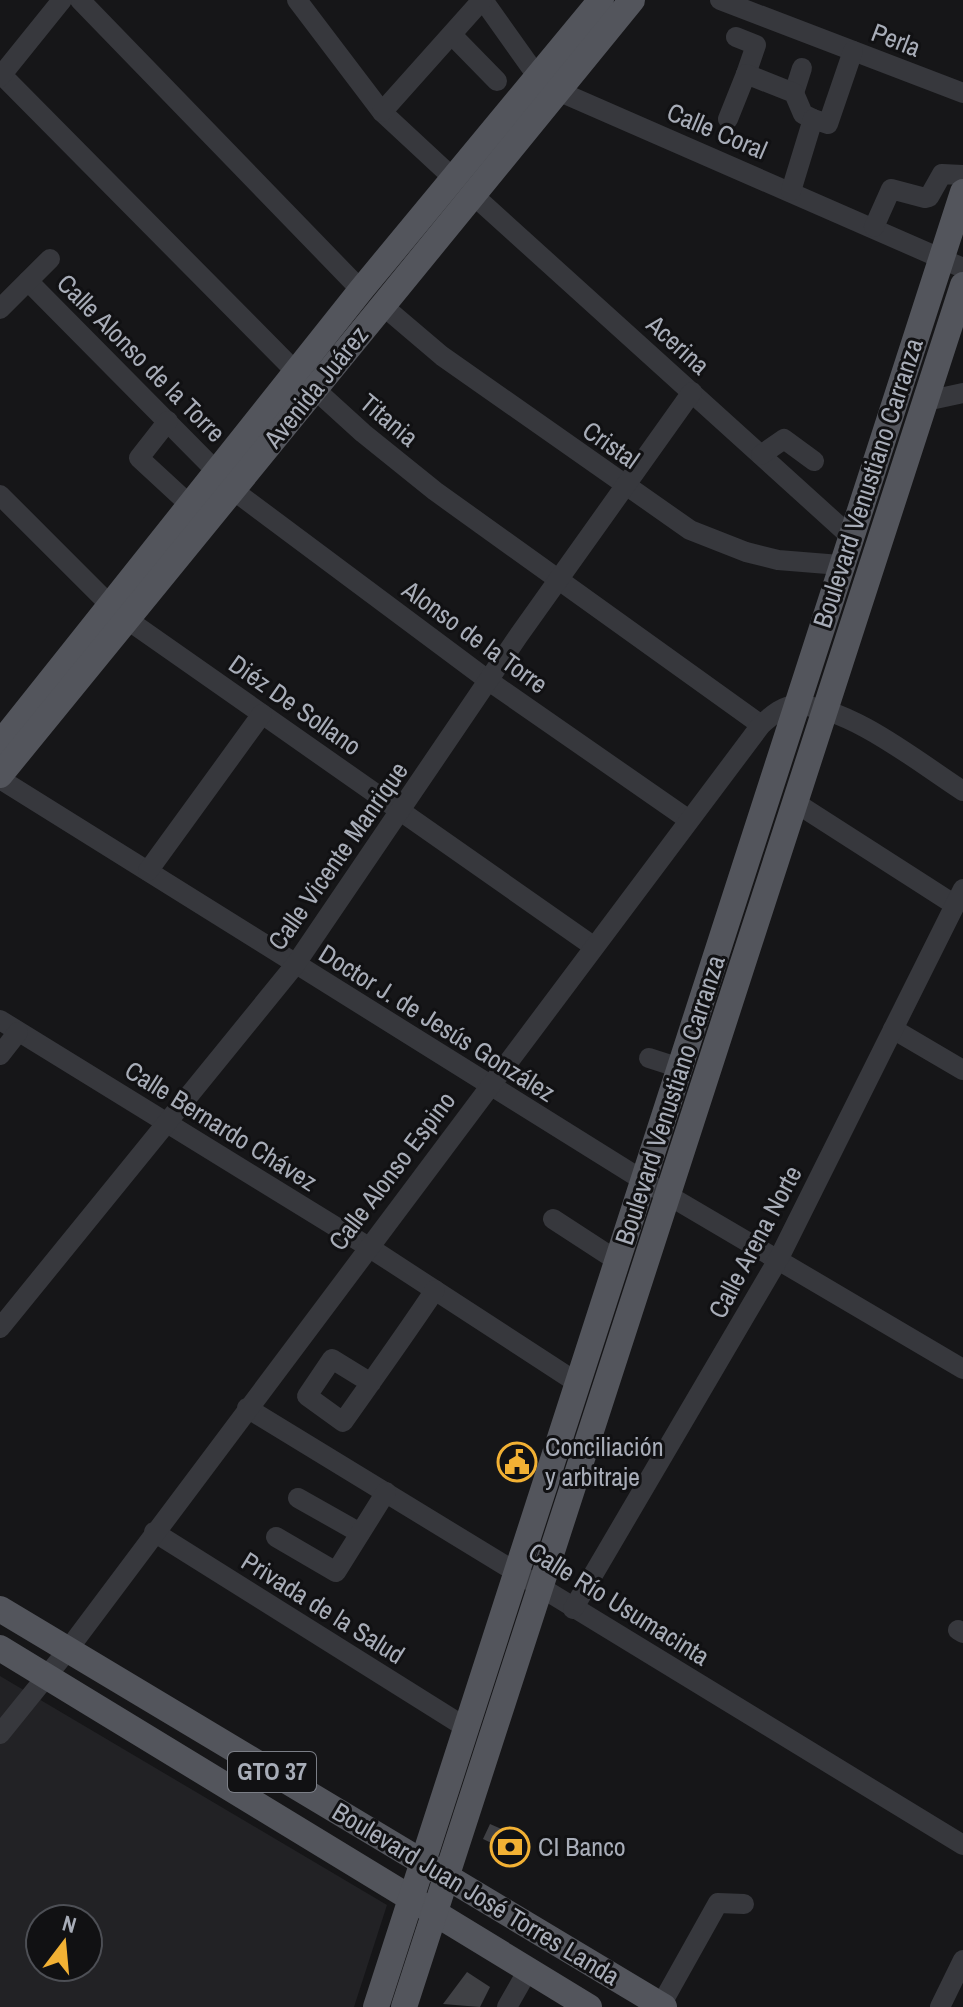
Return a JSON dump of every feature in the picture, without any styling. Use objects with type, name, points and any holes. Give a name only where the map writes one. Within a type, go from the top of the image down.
[{"type":"main road","name":"Avenida Juárez","points":[[548,84],[601,0]]},
{"type":"main road","name":"Avenida Juárez","points":[[0,744],[117,611],[225,481],[461,185],[548,84],[632,0]]},
{"type":"main road","name":"Boulevard Venustiano Carranza","points":[[404,2007],[433,1912],[434,1868],[465,1727],[644,1181],[849,535],[953,262],[963,192]]},
{"type":"main road","name":"Boulevard Venustiano Carranza","points":[[376,2007],[411,1898],[434,1868],[542,1589],[963,285]]},
{"type":"main road","name":"Avenida Juárez","points":[[0,777],[190,505],[225,481]]},
{"type":"main road","name":"Boulevard Juan José Torres Landa","points":[[0,1609],[662,2006]]},
{"type":"main road","name":"Boulevard Juan José Torres Landa","points":[[0,1648],[589,2007]]},
{"type":"street","points":[[1,75],[62,0]]},
{"type":"street","name":"Cristal","points":[[80,0],[371,297],[442,356],[690,530],[746,552],[778,560],[840,565]]},
{"type":"street","name":"Acerina","points":[[297,0],[382,112],[849,535]]},
{"type":"street","points":[[382,112],[483,0],[548,84]]},
{"type":"street","name":"Perla","points":[[720,0],[963,93]]},
{"type":"street","points":[[452,35],[497,81]]},
{"type":"street","points":[[728,119],[756,45],[736,37]]},
{"type":"street","points":[[802,68],[794,93],[803,114],[828,124],[853,51]]},
{"type":"street","points":[[746,74],[794,93]]},
{"type":"street","name":"Titania","points":[[1,75],[306,382],[397,462],[761,725]]},
{"type":"street","name":"Calle Coral","points":[[548,84],[953,262]]},
{"type":"street","points":[[791,191],[813,119]]},
{"type":"street","points":[[874,227],[891,189],[925,198],[929,197],[942,174],[963,175]]},
{"type":"street","points":[[0,309],[50,259]]},
{"type":"street","name":"Calle Alonso de la Torre","points":[[28,281],[225,481]]},
{"type":"street","name":"Calle Vicente Manrique","points":[[0,1328],[295,965],[692,392]]},
{"type":"street","points":[[926,401],[963,393]]},
{"type":"street","points":[[168,421],[139,458],[190,505]]},
{"type":"street","points":[[761,455],[784,439],[814,461]]},
{"type":"street","name":"Alonso de la Torre","points":[[225,481],[489,681],[689,820]]},
{"type":"street","name":"Diéz De Sollano","points":[[0,495],[117,611],[593,946]]},
{"type":"street","points":[[761,725],[782,709],[796,704],[825,711],[853,721],[963,791]]},
{"type":"street","points":[[148,871],[262,714]]},
{"type":"street","name":"Calle Alonso Espino","points":[[0,1734],[67,1651],[367,1246],[761,725]]},
{"type":"street","name":"Doctor J. de Jesús González","points":[[0,777],[489,1086],[963,1369]]},
{"type":"street","points":[[796,803],[959,897]]},
{"type":"street","name":"Calle Arena Norte","points":[[573,1609],[779,1258],[959,897]]},
{"type":"street","name":"Calle Bernardo Chávez","points":[[0,1020],[367,1246],[576,1382]]},
{"type":"street","points":[[893,1029],[963,1070]]},
{"type":"street","points":[[0,1055],[18,1032]]},
{"type":"street","points":[[649,1058],[680,1068]]},
{"type":"street","points":[[553,1219],[616,1260]]},
{"type":"street","points":[[371,1383],[435,1290]]},
{"type":"street","name":"Calle Río Usumacinta","points":[[247,1408],[963,1845]]},
{"type":"street","points":[[276,1537],[336,1572],[386,1492]]},
{"type":"street","points":[[298,1498],[360,1533]]},
{"type":"street","name":"Privada de la Salud","points":[[154,1532],[465,1727]]},
{"type":"street","points":[[662,2006],[718,1903],[744,1904]]},
{"type":"street","points":[[940,2007],[963,1960]]},
{"type":"street","points":[[507,2007],[528,1970]]},
{"type":"shaded area","points":[[0,1676],[387,1905],[354,2007],[0,2007]]},
{"type":"building","name":"CI Banco","points":[[490,1824],[524,1839],[517,1855],[483,1839]]},
{"type":"building","points":[[467,1972],[490,1987],[480,2007],[443,2004]]},
{"type":"place","name":"Conciliación y arbitraje","points":[[517,1462]]},
{"type":"place","name":"CI Banco","points":[[510,1847]]}]
